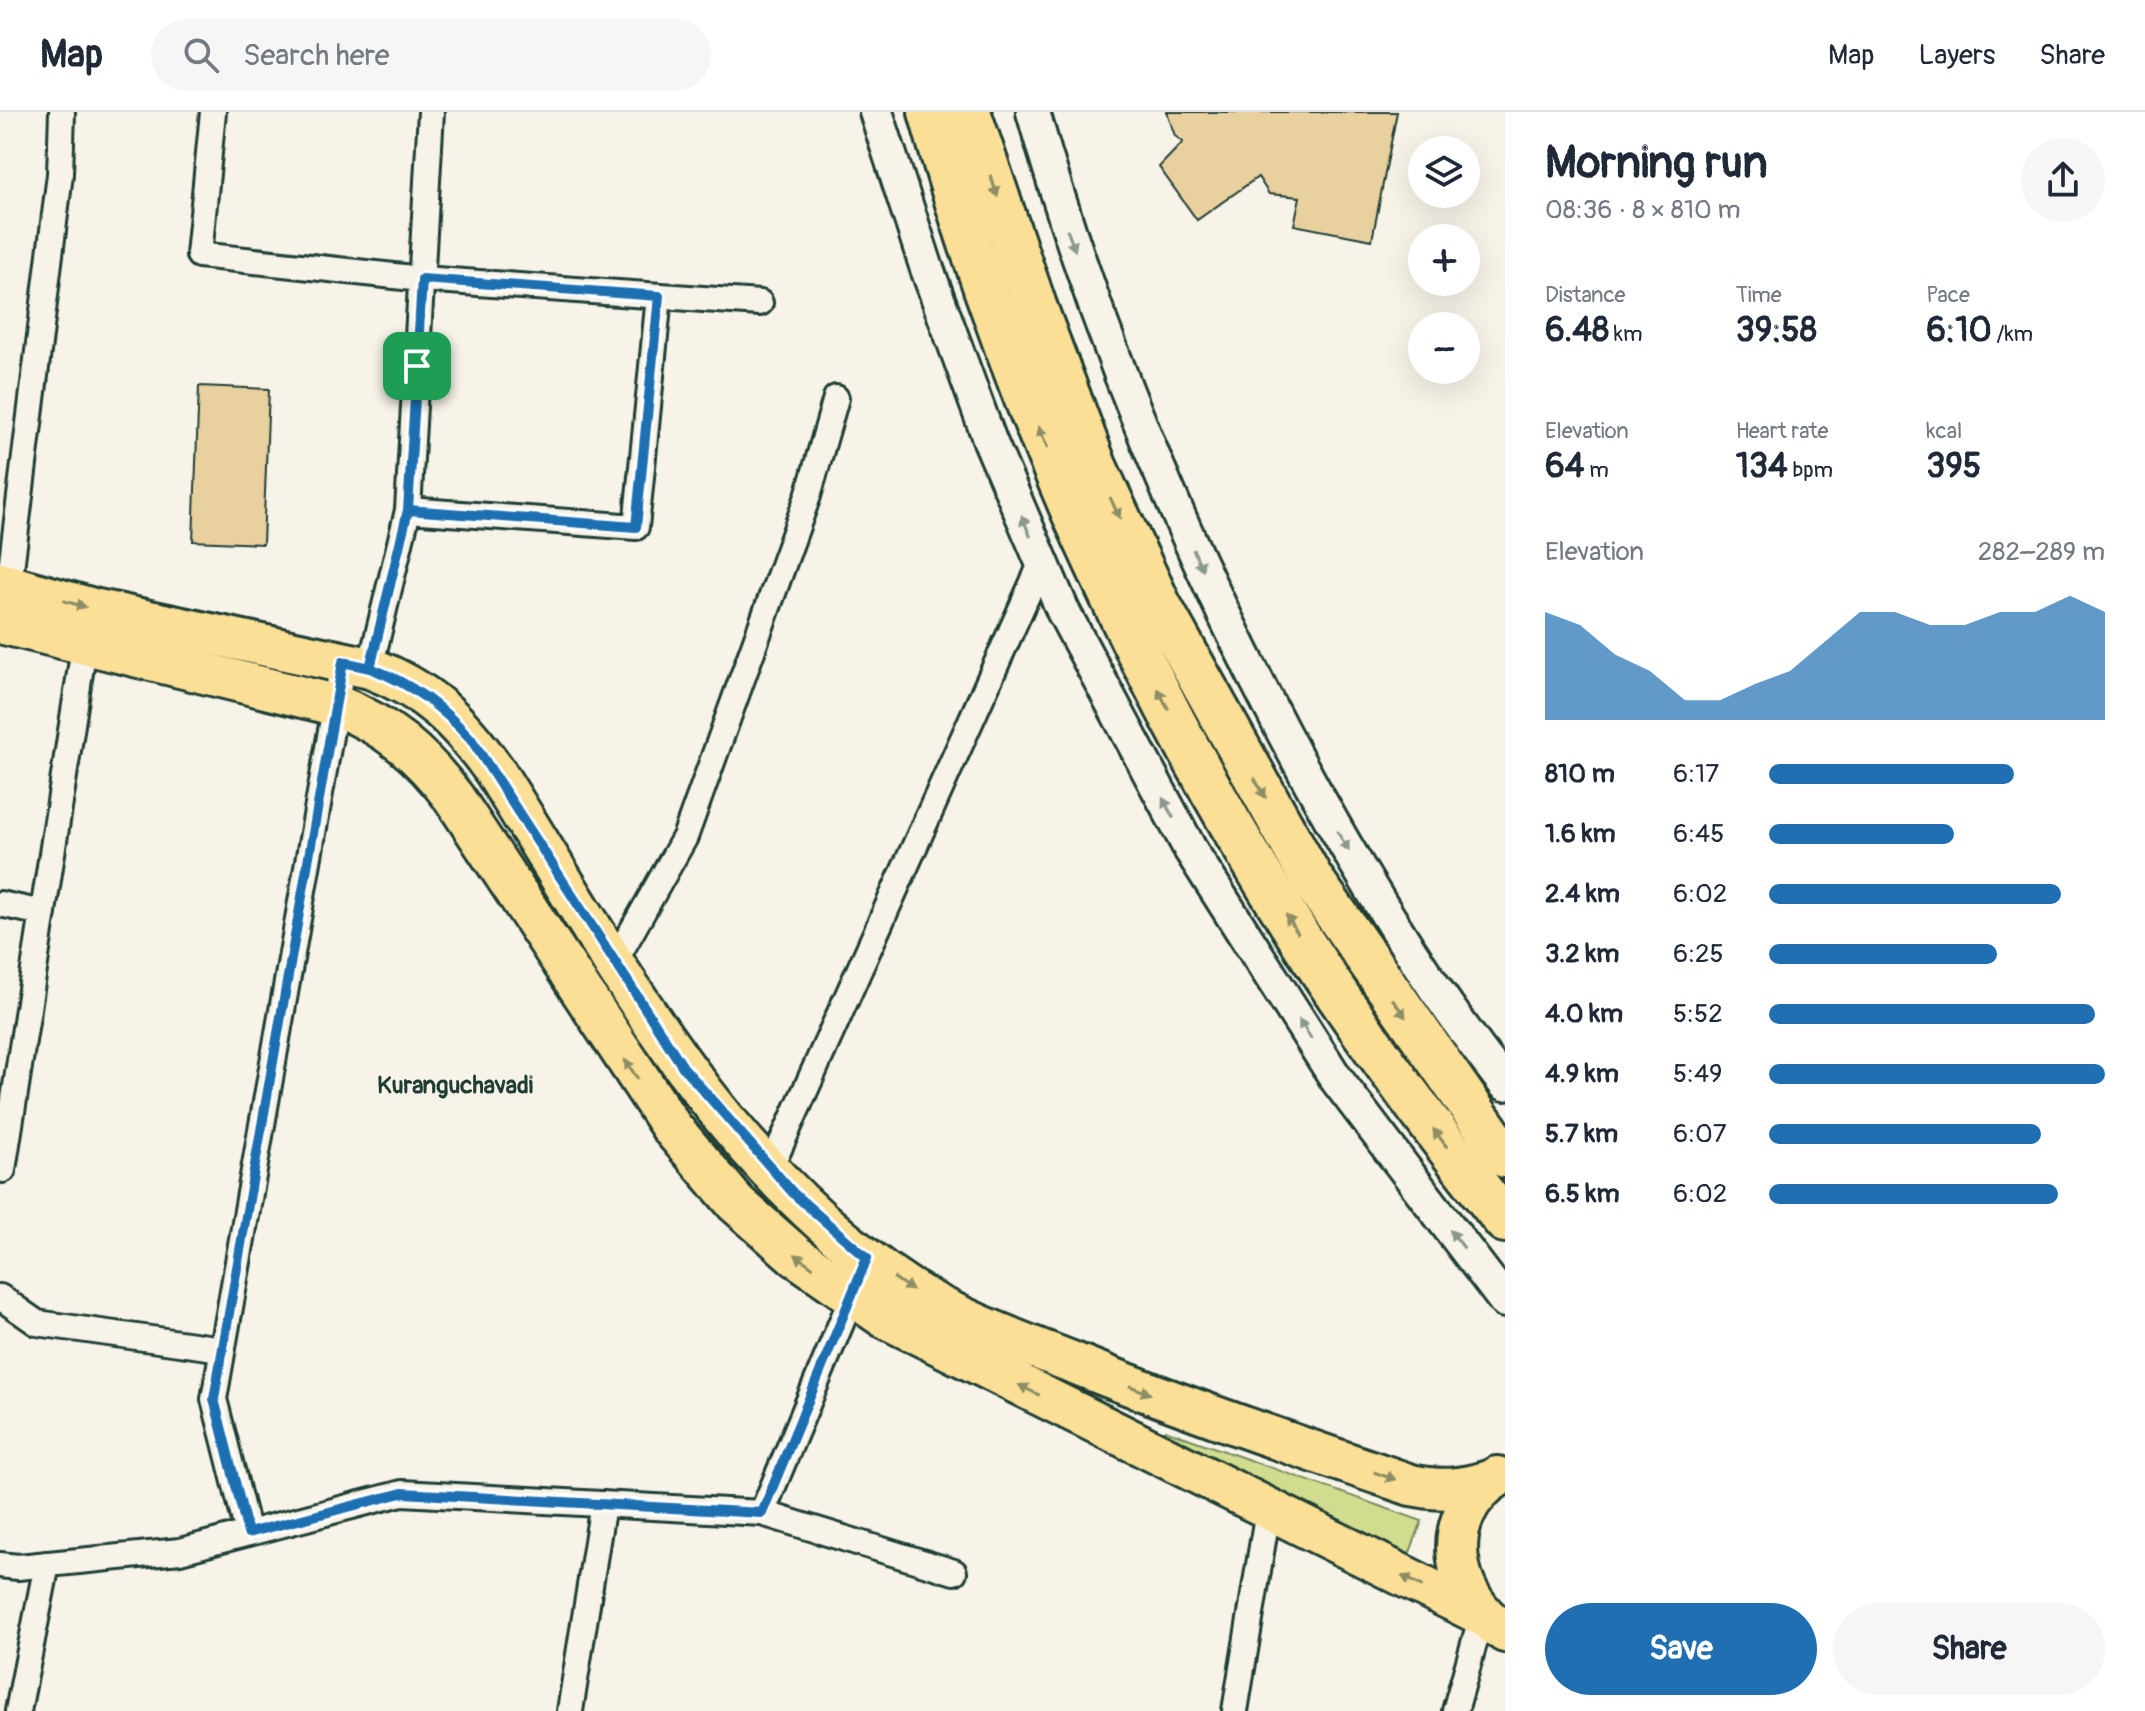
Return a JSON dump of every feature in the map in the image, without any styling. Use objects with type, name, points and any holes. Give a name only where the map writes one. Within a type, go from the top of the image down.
[{"type":"highway","points":[[930,112],[1006,348],[1083,532],[1157,687],[1231,825],[1298,935],[1370,1043],[1505,1221]]},
{"type":"highway","points":[[969,112],[1035,306],[1095,466],[1160,606],[1311,878],[1505,1156]]},
{"type":"main road","points":[[4,584],[93,609],[356,665],[404,681],[428,697],[471,739],[683,1067],[770,1169],[867,1258],[909,1289],[961,1316],[1181,1406],[1411,1485],[1450,1490],[1497,1476]]},
{"type":"main road","points":[[0,623],[84,647],[335,705],[365,717],[397,736],[428,764],[454,798],[672,1128],[736,1203],[796,1256],[884,1317],[1493,1624]]},
{"type":"main road","points":[[1493,1624],[1467,1595],[1458,1572],[1456,1547],[1461,1522],[1472,1499],[1497,1476]]},
{"type":"street","points":[[4,584],[60,174],[62,112]]},
{"type":"street","points":[[213,112],[199,255],[422,279],[760,303]]},
{"type":"street","points":[[248,1533],[214,1399],[335,705],[356,665],[408,510],[431,112]]},
{"type":"street","points":[[876,112],[926,266],[985,427],[1063,611],[1190,849],[1337,1080],[1505,1301]]},
{"type":"street","points":[[1033,112],[1064,220],[1172,507],[1243,655],[1322,807],[1398,933],[1505,1084]]},
{"type":"street","points":[[408,510],[636,527],[659,296]]},
{"type":"street","points":[[615,961],[685,837],[808,496],[836,398]]},
{"type":"street","points":[[770,1169],[1042,562]]},
{"type":"street","points":[[3,1170],[84,647]]},
{"type":"street","points":[[0,904],[43,913]]},
{"type":"street","points":[[762,1513],[867,1258]]},
{"type":"street","points":[[0,1297],[37,1323],[222,1349]]},
{"type":"street","points":[[0,1565],[47,1564],[180,1551],[402,1493],[762,1513],[954,1572]]},
{"type":"street","points":[[571,1711],[603,1504]]},
{"type":"street","points":[[1235,1711],[1268,1510]]},
{"type":"street","points":[[18,1711],[47,1564]]},
{"type":"street","points":[[1455,1711],[1493,1624]]},
{"type":"green space","points":[[1165,1430],[1422,1521],[1407,1560],[1161,1436]]},
{"type":"building","points":[[1167,112],[1397,112],[1372,240],[1294,225],[1300,197],[1269,194],[1258,177],[1197,220],[1159,167],[1183,142],[1175,136]]},
{"type":"building","points":[[199,386],[269,389],[263,544],[193,541]]},
{"type":"district","name":"Kuranguchavadi","points":[[455,1085]]},
{"type":"route","points":[[417,366],[408,510],[370,668],[343,662],[214,1399],[248,1533],[402,1493],[762,1513],[867,1258],[794,1194],[733,1128],[683,1067],[494,770],[471,739],[428,697],[404,681],[370,668],[389,589],[408,510],[636,527],[659,296],[422,279],[417,366]]}]
